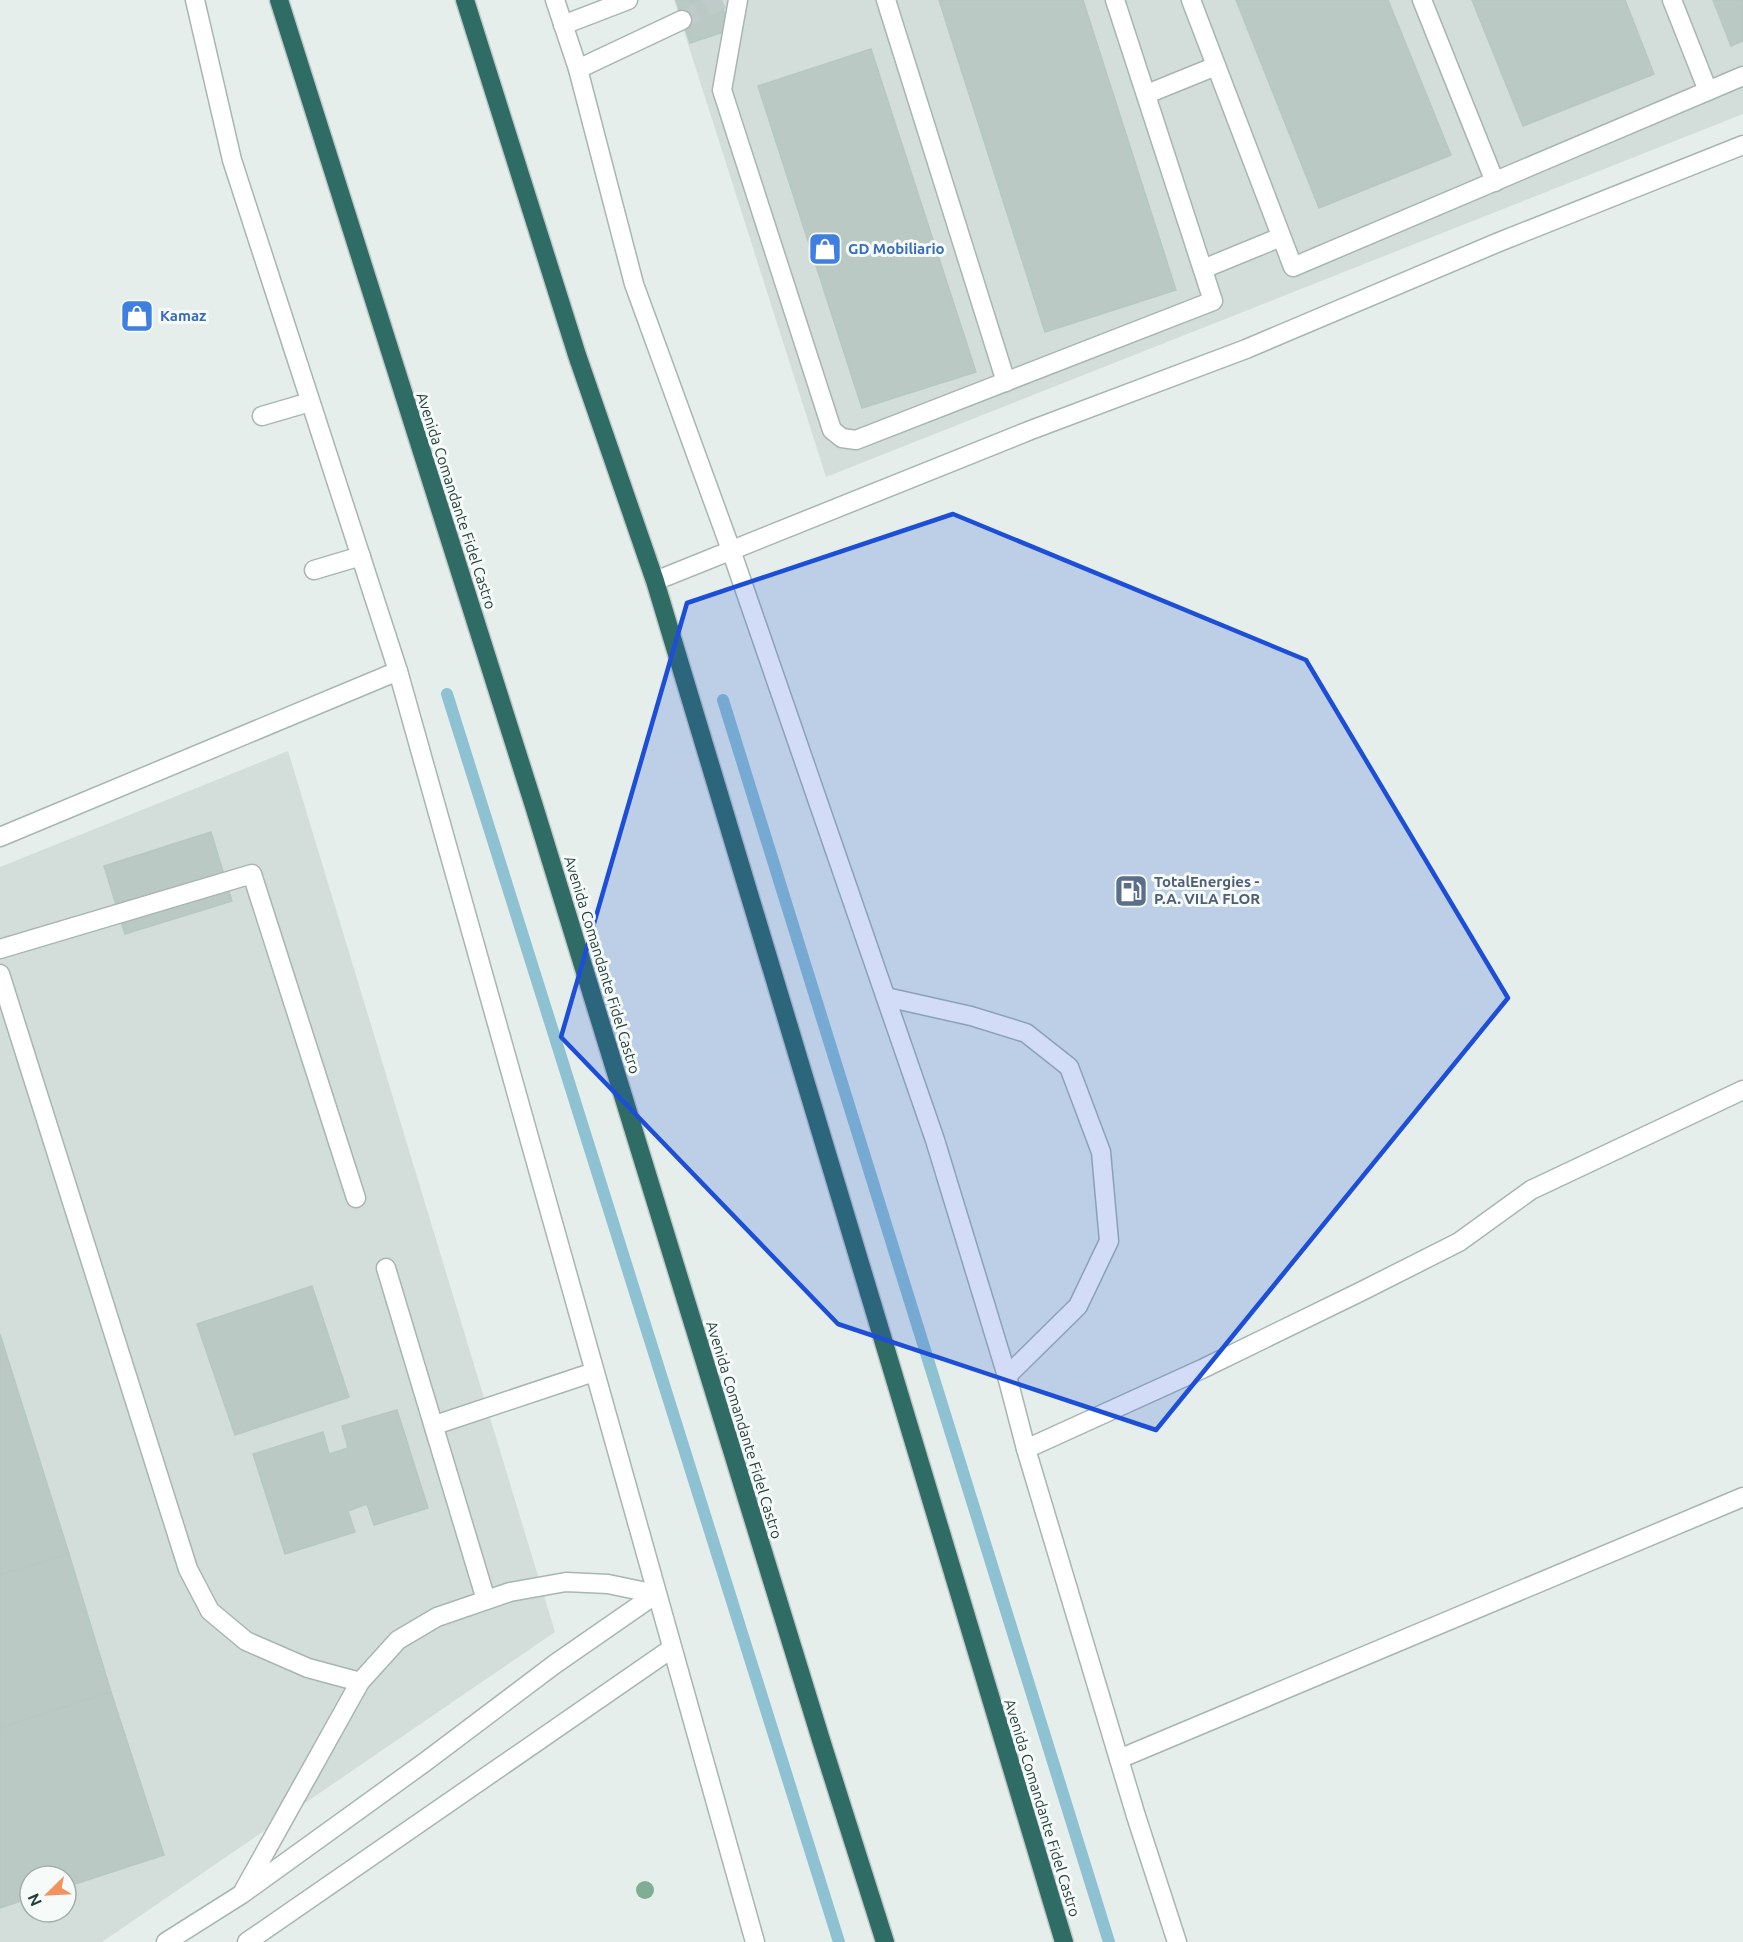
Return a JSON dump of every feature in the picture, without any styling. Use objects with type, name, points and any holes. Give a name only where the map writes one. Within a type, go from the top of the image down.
[{"type":"highway","name":"Avenida Comandante Fidel Castro","points":[[279,0],[534,806],[885,1942]]},
{"type":"highway","name":"Avenida Comandante Fidel Castro","points":[[465,0],[577,355],[655,581],[1064,1942]]},
{"type":"street","points":[[195,0],[232,160],[398,671],[755,1942]]},
{"type":"street","points":[[555,0],[578,69],[634,284],[731,550],[935,1140],[1119,1759],[1177,1942]]},
{"type":"street","points":[[563,25],[628,0]]},
{"type":"street","points":[[738,0],[722,90],[832,430],[842,438],[856,440],[1213,301],[1115,0]]},
{"type":"street","points":[[886,0],[1006,382]]},
{"type":"street","points":[[1191,0],[1293,267],[1743,76]]},
{"type":"street","points":[[1422,0],[1495,182]]},
{"type":"street","points":[[1672,0],[1708,91]]},
{"type":"street","points":[[578,69],[682,20]]},
{"type":"street","points":[[1147,94],[1216,66]]},
{"type":"street","points":[[655,581],[1020,434],[1246,349],[1499,242],[1743,145]]},
{"type":"street","points":[[1203,268],[1281,237]]},
{"type":"street","points":[[262,416],[310,402]]},
{"type":"street","points":[[314,570],[360,556]]},
{"type":"street","points":[[0,837],[398,671]]},
{"type":"street","points":[[0,949],[252,873],[356,1198]]},
{"type":"street","points":[[0,974],[188,1569],[210,1611],[246,1641],[308,1668],[360,1682]]},
{"type":"street","points":[[886,997],[971,1016],[1026,1033],[1069,1067],[1101,1152],[1109,1241],[1078,1306],[1007,1376]]},
{"type":"street","points":[[1026,1449],[1202,1369],[1362,1291],[1459,1242],[1532,1190],[1743,1090]]},
{"type":"street","points":[[386,1268],[486,1600]]},
{"type":"street","points":[[435,1425],[594,1372]]},
{"type":"street","points":[[1119,1759],[1743,1497]]},
{"type":"street","points":[[242,1894],[360,1682],[398,1640],[437,1617],[486,1600],[510,1592],[566,1582],[608,1584],[656,1594]]},
{"type":"street","points":[[166,1942],[242,1894],[425,1762],[555,1664],[656,1594]]},
{"type":"street","points":[[247,1942],[672,1649]]},
{"type":"highlighted area","points":[[953,514],[1306,660],[1508,998],[1156,1430],[838,1324],[561,1037],[687,603]]},
{"type":"shaded area","points":[[674,0],[1743,0],[1743,114],[826,477]]},
{"type":"shaded area","points":[[288,751],[555,1632],[102,1942],[0,1942],[0,867]]},
{"type":"building","points":[[676,0],[720,0],[730,30],[690,43]]},
{"type":"building","points":[[939,0],[1083,0],[1176,290],[1045,332]]},
{"type":"building","points":[[1236,0],[1388,0],[1451,155],[1319,208]]},
{"type":"building","points":[[1472,0],[1625,0],[1654,74],[1523,126]]},
{"type":"building","points":[[1713,0],[1743,0],[1743,41],[1731,46]]},
{"type":"building","points":[[871,49],[976,372],[862,408],[758,86]]},
{"type":"building","points":[[211,832],[232,901],[125,934],[104,866]]},
{"type":"building","points":[[312,1286],[349,1397],[235,1435],[197,1324]]},
{"type":"building","points":[[0,1334],[69,1554],[0,1575]]},
{"type":"building","points":[[397,1410],[428,1508],[374,1525],[367,1504],[348,1511],[355,1532],[285,1554],[253,1454],[323,1432],[329,1454],[348,1448],[342,1426]]},
{"type":"building","points":[[69,1554],[111,1692],[0,1728],[0,1575]]},
{"type":"building","points":[[111,1692],[164,1855],[78,1883],[78,1864],[18,1864],[18,1902],[0,1908],[0,1728]]},
{"type":"waterway","points":[[447,694],[839,1942]]},
{"type":"waterway","points":[[723,700],[1109,1942]]},
{"type":"tunnel","points":[[682,20],[722,0]]},
{"type":"place","name":"GD Mobiliario","points":[[825,249]]},
{"type":"place","name":"Kamaz","points":[[137,316]]},
{"type":"place","name":"TotalEnergies - P.A. VILA FLOR","points":[[1131,891]]}]
